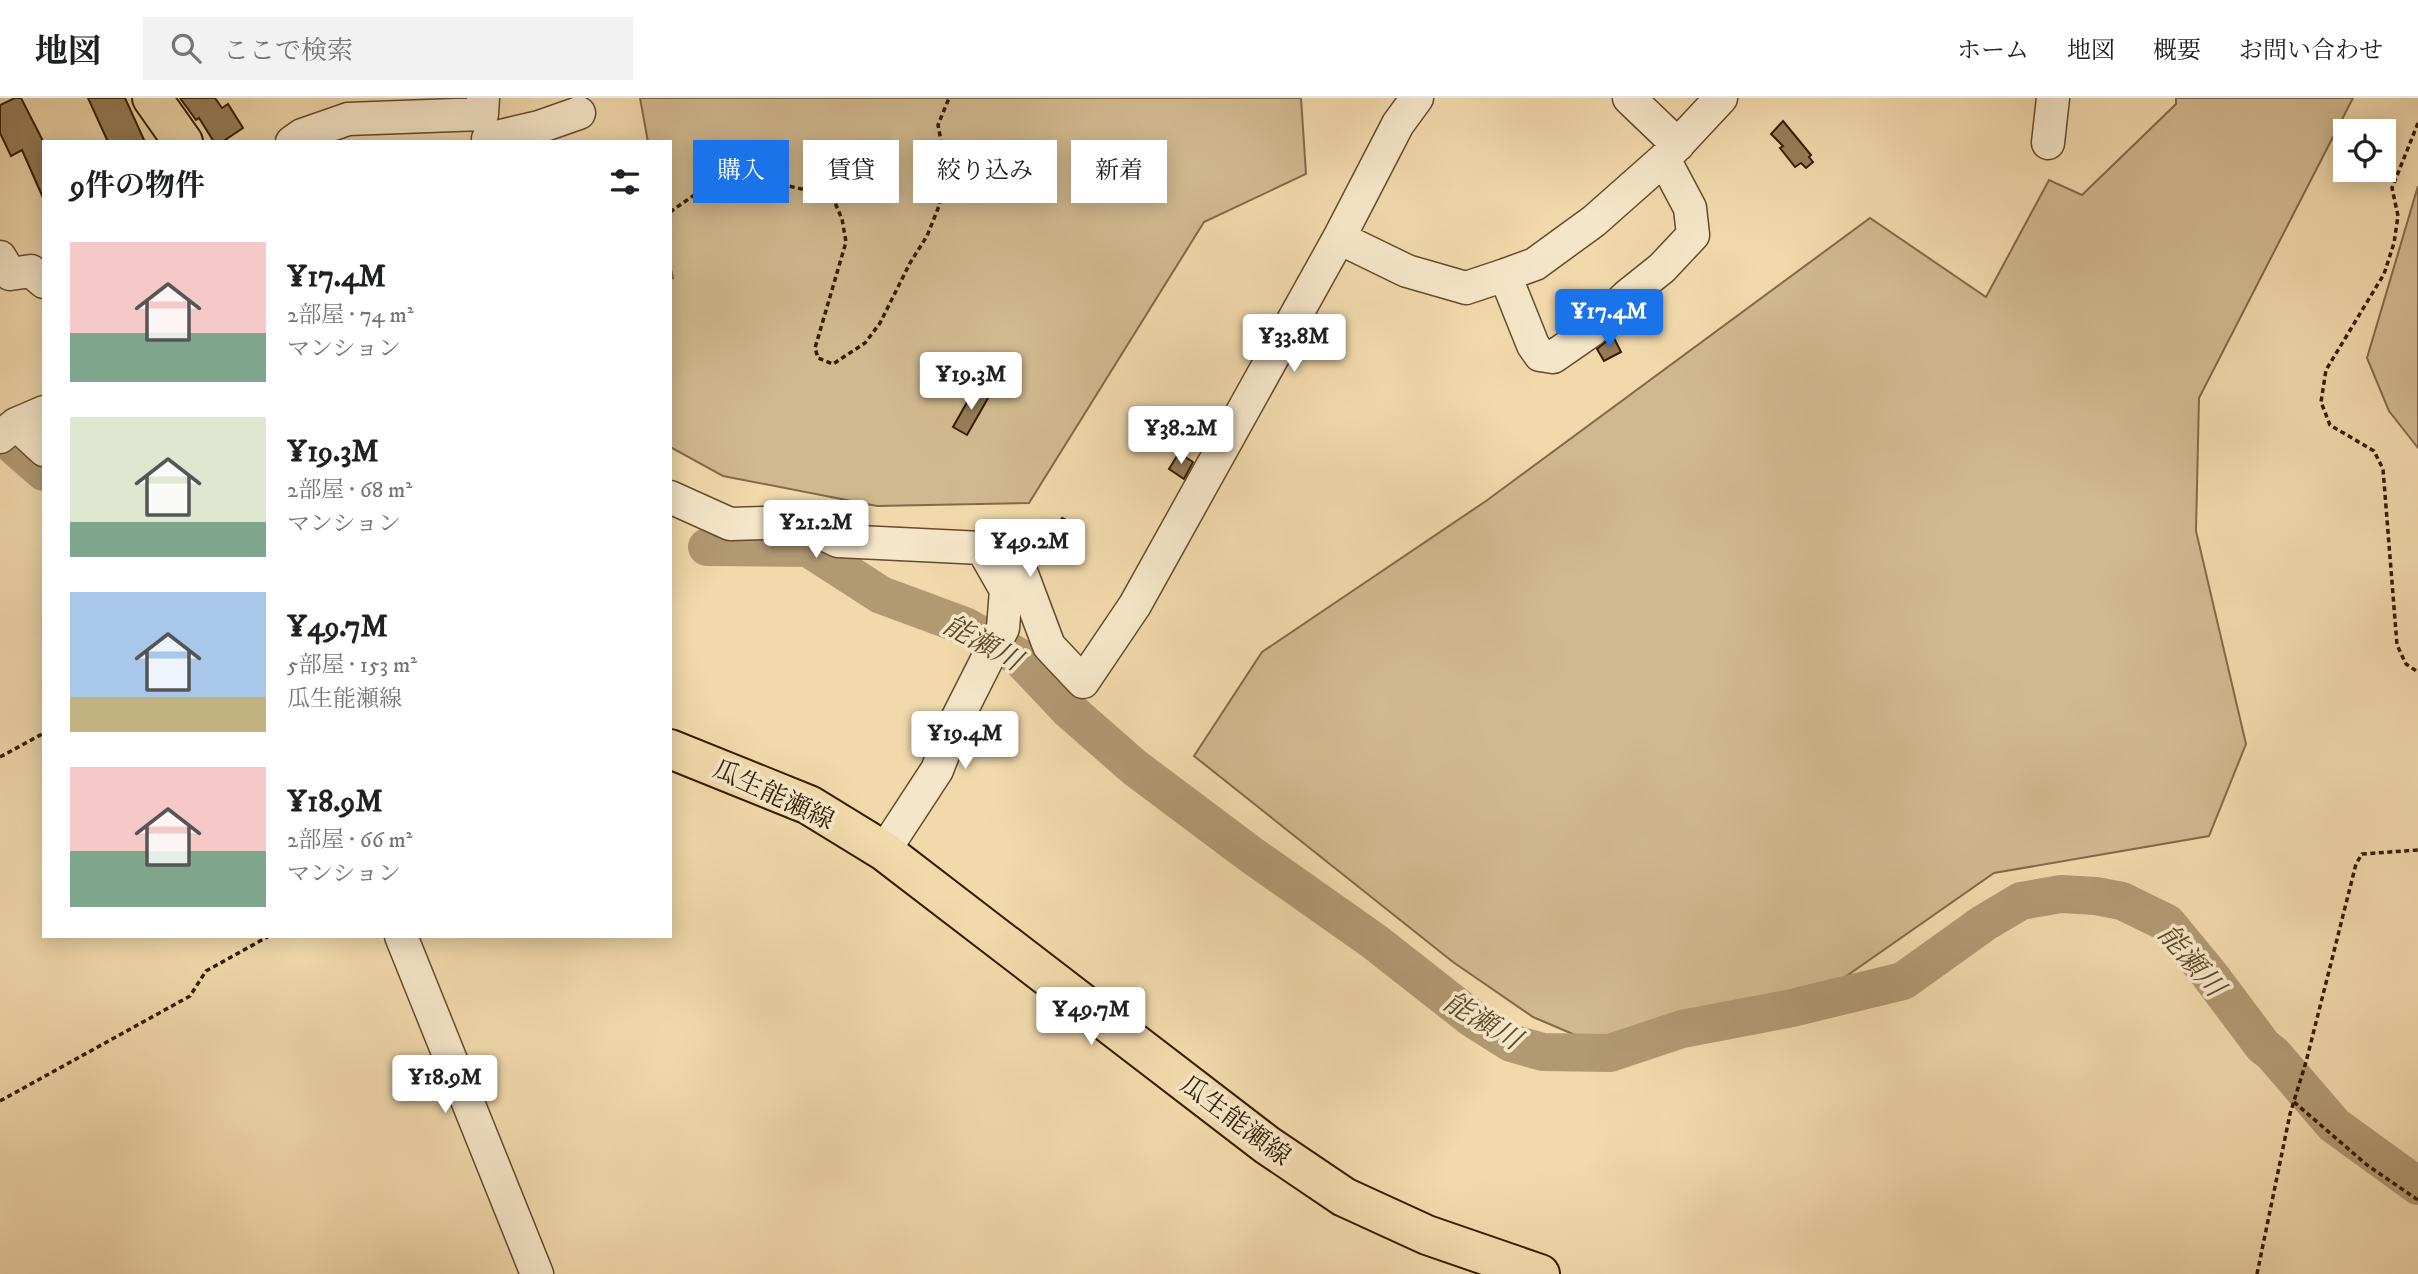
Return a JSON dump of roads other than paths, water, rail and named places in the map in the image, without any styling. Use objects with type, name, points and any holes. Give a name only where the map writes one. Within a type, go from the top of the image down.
[{"type":"main road","points":[[152,98],[182,140]]},
{"type":"main road","name":"瓜生能瀬線","points":[[672,750],[809,806],[884,851],[1267,1145],[1344,1197],[1427,1235],[1540,1274]]},
{"type":"street","points":[[672,498],[730,524],[799,522],[838,541],[982,548],[1016,558],[1049,646],[1083,682],[1135,605],[1339,238],[1398,124],[1417,98]]},
{"type":"street","points":[[1506,275],[1533,345],[1540,355],[1553,357],[1592,330],[1627,296],[1662,268],[1693,235],[1690,208],[1671,152],[1629,98]]},
{"type":"street","points":[[1339,238],[1406,271],[1466,288],[1506,275],[1535,264],[1594,221],[1671,152],[1721,98]]},
{"type":"street","points":[[2048,143],[2053,98]]},
{"type":"street","points":[[295,140],[351,108],[486,116],[539,127],[579,113]]},
{"type":"street","points":[[0,257],[10,274],[31,271],[42,280]]},
{"type":"street","points":[[25,422],[42,447]]},
{"type":"street","points":[[884,851],[937,770],[956,721],[1003,628],[1006,590],[982,548]]},
{"type":"street","points":[[402,938],[537,1274]]},
{"type":"waterway","name":"能瀬川","points":[[0,434],[42,470]]},
{"type":"waterway","name":"能瀬川","points":[[707,547],[808,548],[881,595],[965,626],[1019,657],[1069,710],[1134,767],[1250,854],[1375,942],[1473,1019],[1511,1043],[1543,1052],[1610,1053],[1682,1029],[1792,1008],[1903,981],[1984,923],[2021,901],[2061,894],[2096,896],[2122,901],[2167,923],[2263,1046],[2334,1125],[2418,1186]]}]
